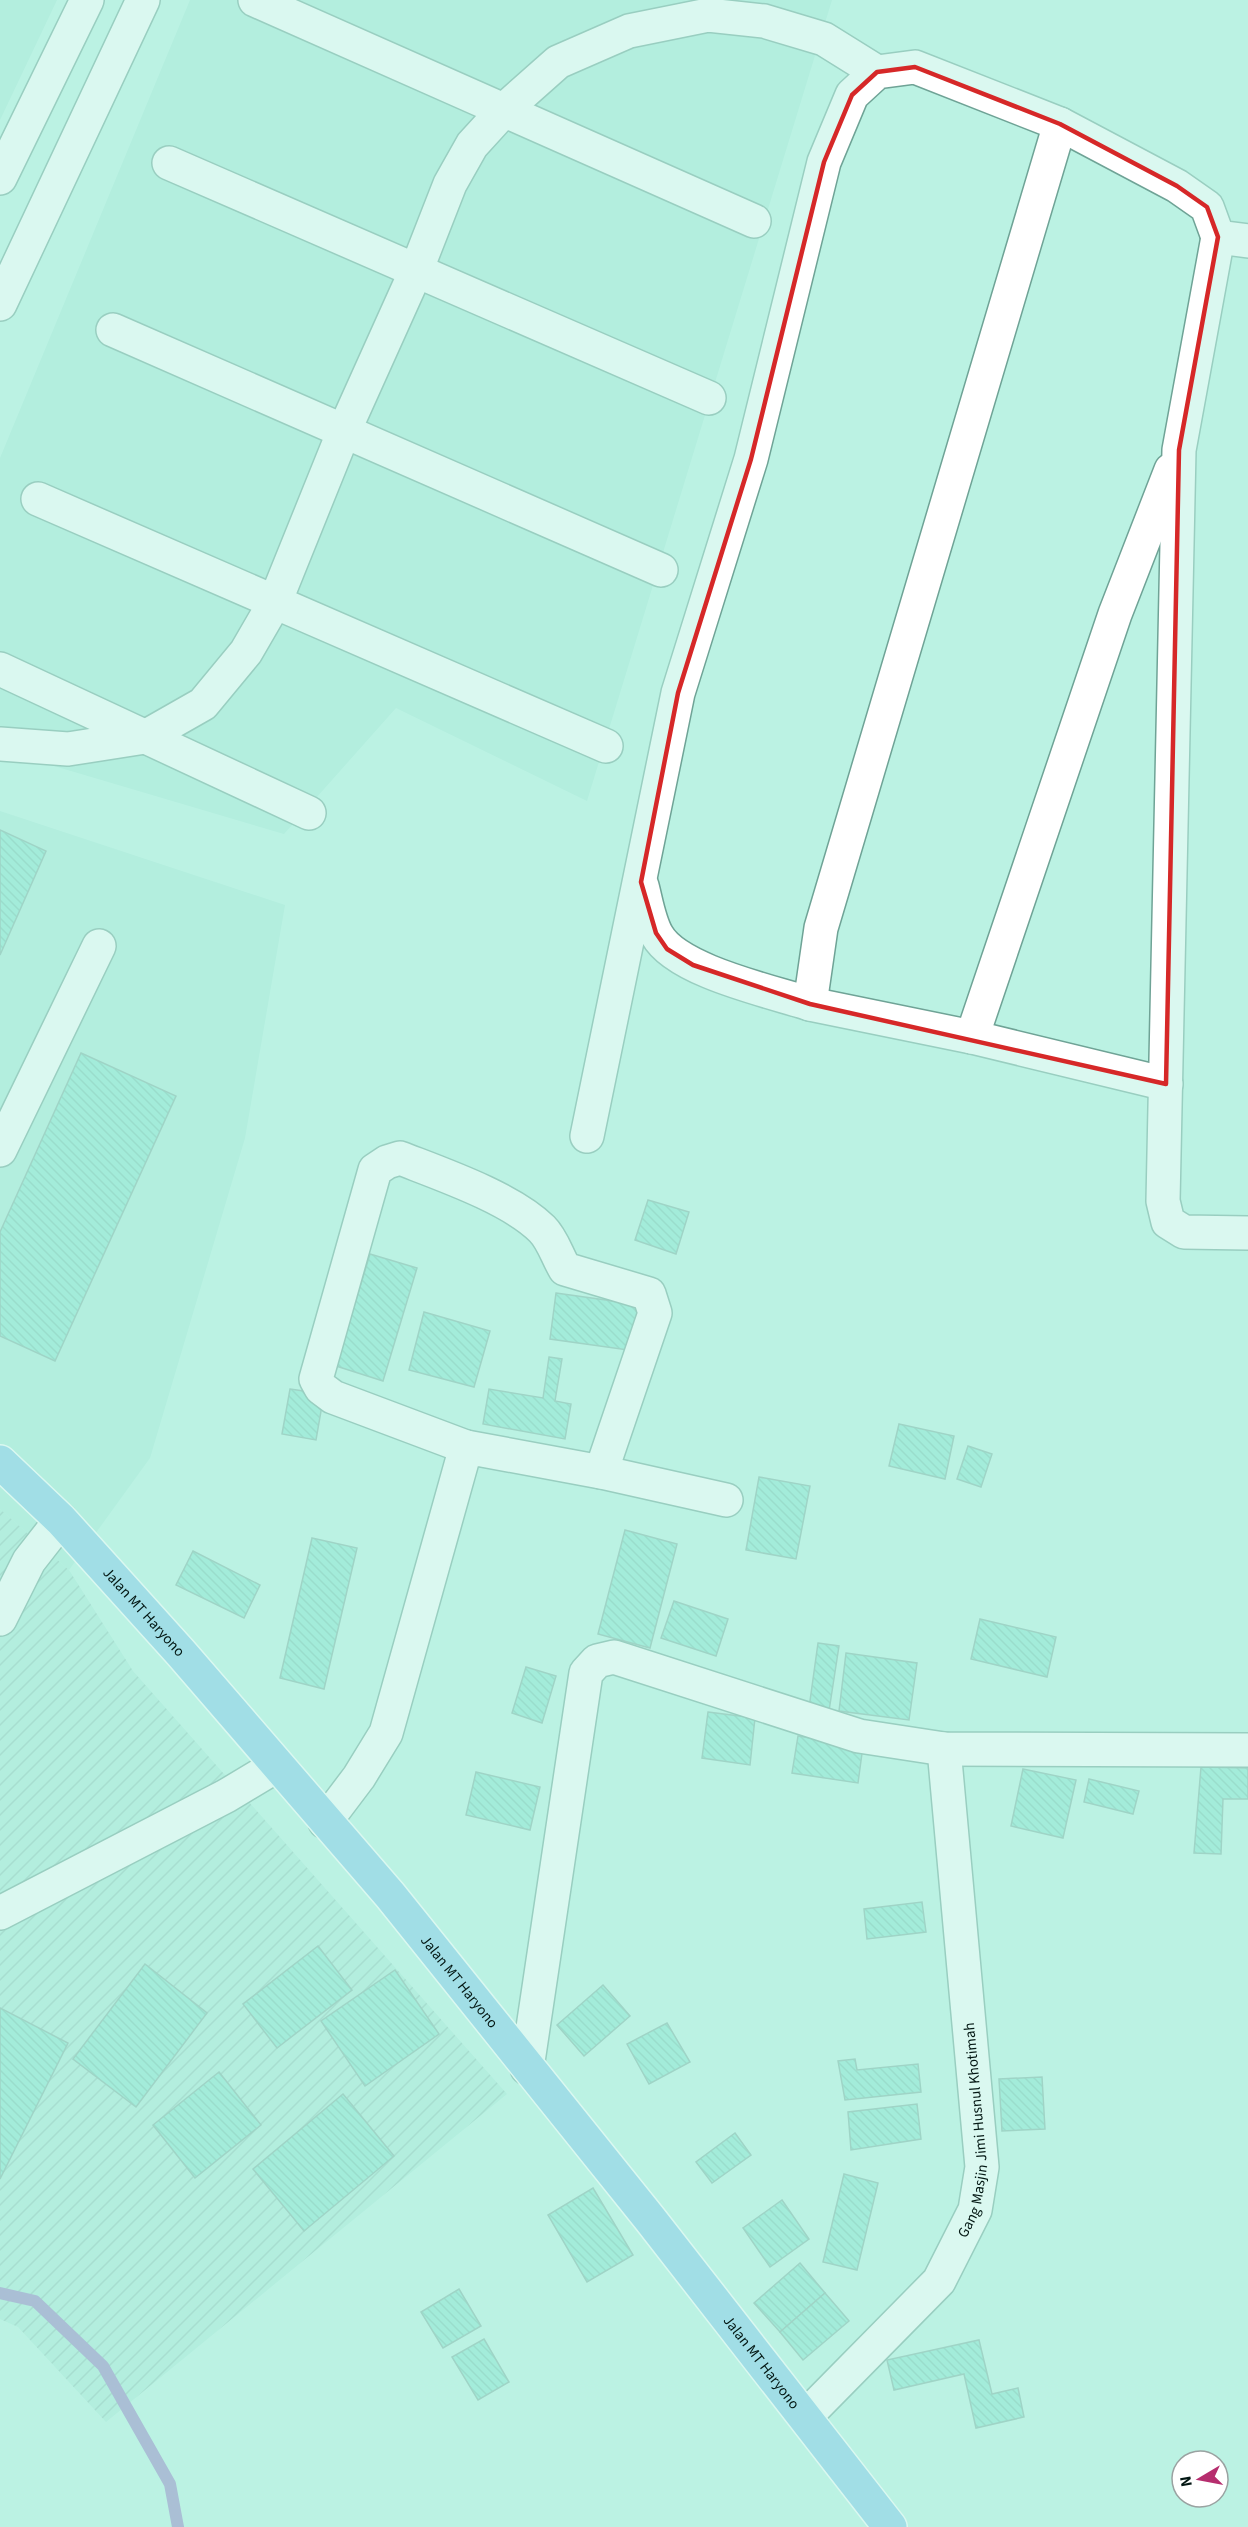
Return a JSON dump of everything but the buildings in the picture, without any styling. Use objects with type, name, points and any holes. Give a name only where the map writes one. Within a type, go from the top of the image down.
[{"type":"main road","name":"Jalan MT Haryono","points":[[0,1462],[61,1520],[181,1653],[419,1930],[806,2417],[890,2527]]},
{"type":"street","points":[[0,177],[87,0]]},
{"type":"street","points":[[0,304],[10,261],[85,120],[143,0]]},
{"type":"street","points":[[255,0],[754,221]]},
{"type":"street","points":[[677,0],[708,15]]},
{"type":"street","points":[[0,744],[68,749],[145,737],[203,704],[246,652],[274,602],[344,431],[416,271],[450,184],[472,145],[504,110],[558,62],[629,31],[708,15],[764,21],[824,39],[877,72]]},
{"type":"street","points":[[587,1136],[678,693],[751,459],[824,162],[852,95],[877,72],[915,66],[1059,124],[1177,186],[1207,207],[1233,239],[1179,450],[1115,614],[972,1037]]},
{"type":"street","points":[[42,95],[85,120]]},
{"type":"street","points":[[810,1004],[821,928],[1059,124]]},
{"type":"street","points":[[169,163],[709,398]]},
{"type":"street","points":[[113,330],[661,570]]},
{"type":"street","points":[[1179,450],[1163,1201],[1168,1222],[1184,1232],[1248,1233]]},
{"type":"street","points":[[38,499],[606,746]]},
{"type":"street","points":[[0,669],[309,813]]},
{"type":"street","points":[[640,882],[656,933],[667,949],[693,965],[810,1004],[972,1037],[1166,1084]]},
{"type":"street","points":[[0,1150],[99,946]]},
{"type":"street","points":[[601,1472],[655,1314],[649,1294],[565,1269],[550,1239],[535,1223],[480,1190],[400,1158],[387,1162],[375,1170],[316,1379],[321,1388],[333,1398],[466,1447],[601,1472],[726,1500]]},
{"type":"street","points":[[325,1822],[359,1778],[386,1733],[466,1447]]},
{"type":"street","points":[[0,1619],[29,1562],[61,1520]]},
{"type":"street","points":[[527,2068],[586,1673],[597,1661],[614,1657],[859,1736],[944,1749],[1248,1750]]},
{"type":"street","name":"Gang Masjin Jimi Husnul Khotimah","points":[[806,2417],[939,2281],[975,2211],[982,2167],[944,1749]]},
{"type":"street","points":[[0,1913],[226,1796],[276,1766]]},
{"type":"highlighted area","points":[[915,67],[1060,124],[1177,186],[1207,207],[1218,237],[1179,450],[1166,1084],[810,1004],[693,965],[667,949],[656,933],[641,882],[678,693],[751,459],[824,162],[852,95],[877,72]]},
{"type":"shaded area","points":[[0,0],[57,0],[0,120]]},
{"type":"shaded area","points":[[190,0],[832,0],[587,801],[396,708],[284,834],[0,750],[0,458]]},
{"type":"shaded area","points":[[0,811],[285,905],[245,1138],[150,1458],[69,1570],[0,1509]]},
{"type":"shaded area","points":[[0,1509],[69,1570],[133,1671],[507,2094],[106,2422],[18,2327],[0,2319]]},
{"type":"waterway","points":[[0,2293],[35,2301],[103,2366],[170,2484],[178,2527]]}]
